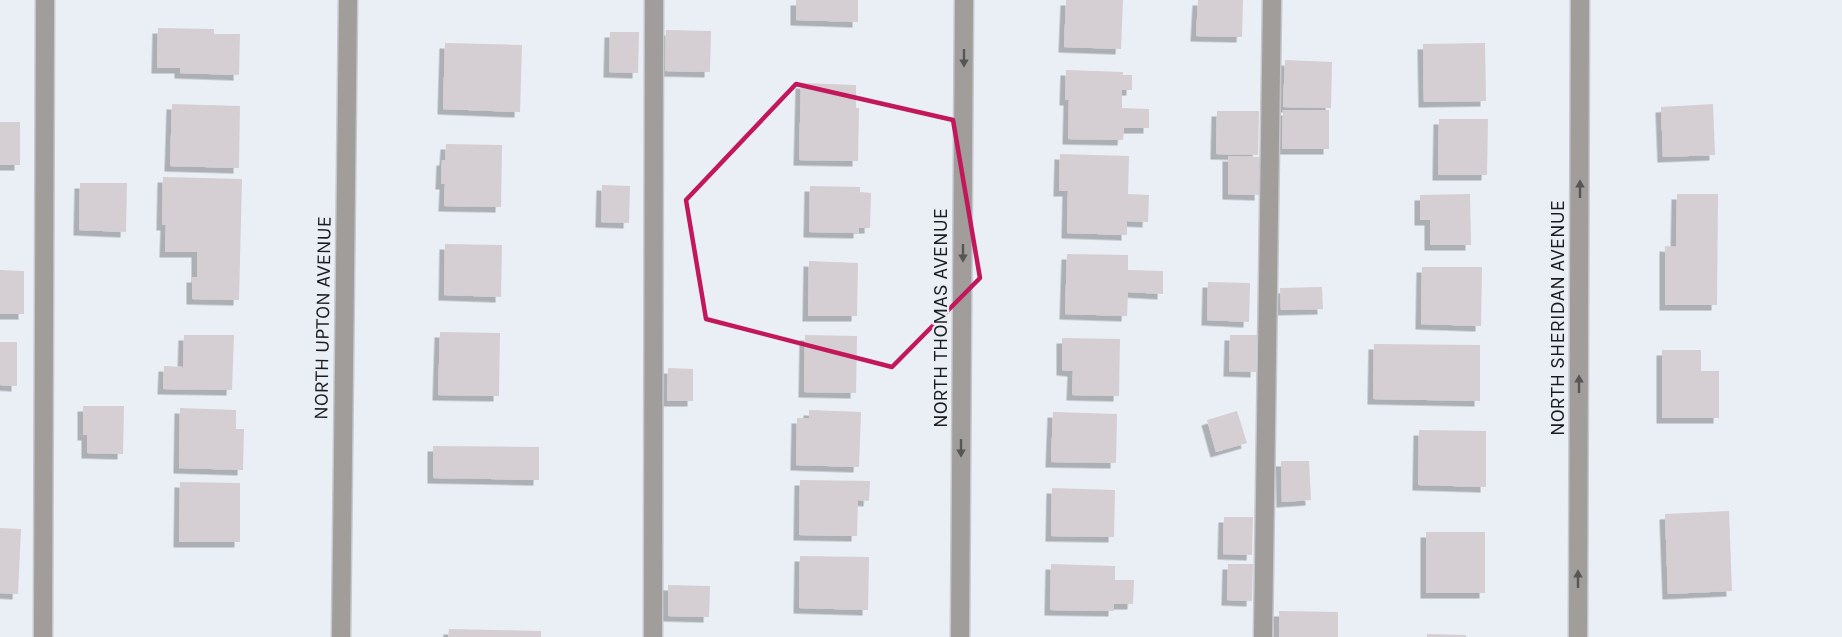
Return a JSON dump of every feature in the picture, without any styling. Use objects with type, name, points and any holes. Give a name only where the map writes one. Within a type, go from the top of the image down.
[{"type":"street","points":[[43,637],[45,0]]},
{"type":"street","name":"NORTH UPTON AVENUE","points":[[341,637],[348,0]]},
{"type":"street","points":[[653,637],[654,0]]},
{"type":"street","name":"NORTH THOMAS AVENUE","points":[[960,637],[964,0]]},
{"type":"street","points":[[1263,637],[1272,0]]},
{"type":"street","name":"NORTH SHERIDAN AVENUE","points":[[1578,637],[1580,0]]},
{"type":"highlighted area","points":[[796,84],[953,120],[980,278],[892,367],[706,319],[686,200]]},
{"type":"building","points":[[796,0],[858,0],[858,22],[796,20]]},
{"type":"building","points":[[1066,0],[1123,0],[1121,49],[1064,47]]},
{"type":"building","points":[[1198,0],[1243,0],[1242,37],[1196,36]]},
{"type":"building","points":[[158,28],[214,29],[214,34],[240,34],[239,75],[180,73],[180,68],[157,68]]},
{"type":"building","points":[[666,30],[711,31],[710,72],[665,71]]},
{"type":"building","points":[[610,32],[639,32],[638,73],[609,72]]},
{"type":"building","points":[[445,43],[522,45],[520,112],[443,109]]},
{"type":"building","points":[[1485,43],[1486,101],[1424,102],[1423,44]]},
{"type":"building","points":[[1285,60],[1332,62],[1331,108],[1283,107]]},
{"type":"building","points":[[1066,70],[1123,72],[1123,75],[1132,75],[1132,90],[1122,90],[1122,108],[1149,109],[1149,128],[1124,128],[1123,140],[1068,139],[1069,100],[1065,100]]},
{"type":"building","points":[[801,83],[856,85],[856,108],[859,108],[858,161],[799,160]]},
{"type":"building","points":[[172,104],[240,106],[239,168],[170,166]]},
{"type":"building","points":[[1713,104],[1715,155],[1663,157],[1661,107]]},
{"type":"building","points":[[1283,110],[1329,110],[1329,149],[1282,149]]},
{"type":"building","points":[[1217,111],[1259,111],[1258,155],[1216,154]]},
{"type":"building","points":[[1439,119],[1488,119],[1487,175],[1438,175]]},
{"type":"building","points":[[0,122],[20,122],[20,165],[0,165]]},
{"type":"building","points":[[446,144],[502,145],[501,207],[444,206],[445,184],[441,184],[442,160],[445,160]]},
{"type":"building","points":[[1060,154],[1129,156],[1128,194],[1149,195],[1148,222],[1127,221],[1127,235],[1067,233],[1068,191],[1059,191]]},
{"type":"building","points":[[1228,156],[1261,157],[1260,195],[1228,194]]},
{"type":"building","points":[[163,177],[242,179],[239,300],[192,299],[192,277],[197,277],[197,252],[165,252],[166,225],[162,225]]},
{"type":"building","points":[[80,183],[127,183],[126,232],[79,230]]},
{"type":"building","points":[[602,185],[630,186],[629,223],[601,222]]},
{"type":"building","points":[[810,186],[860,187],[860,192],[871,193],[870,228],[859,228],[859,233],[809,232]]},
{"type":"building","points":[[1470,194],[1471,245],[1430,245],[1430,220],[1420,220],[1420,195]]},
{"type":"building","points":[[1677,194],[1718,194],[1717,305],[1665,305],[1665,246],[1676,247]]},
{"type":"building","points":[[445,244],[502,245],[501,297],[444,295]]},
{"type":"building","points":[[1067,254],[1128,255],[1128,270],[1163,271],[1163,294],[1128,292],[1127,316],[1065,314]]},
{"type":"building","points":[[809,261],[858,263],[857,316],[808,316]]},
{"type":"building","points":[[1422,267],[1482,267],[1481,326],[1421,324]]},
{"type":"building","points":[[0,270],[24,271],[24,314],[0,314]]},
{"type":"building","points":[[1208,282],[1250,283],[1249,322],[1207,320]]},
{"type":"building","points":[[1322,287],[1323,309],[1281,310],[1280,288]]},
{"type":"building","points":[[440,332],[500,333],[499,396],[438,395]]},
{"type":"building","points":[[184,335],[234,335],[232,390],[163,389],[164,366],[183,367]]},
{"type":"building","points":[[805,335],[857,336],[856,393],[804,392]]},
{"type":"building","points":[[1230,335],[1257,335],[1256,372],[1229,371]]},
{"type":"building","points":[[1062,338],[1120,339],[1119,396],[1072,395],[1073,371],[1062,370]]},
{"type":"building","points":[[0,342],[17,342],[17,386],[0,385]]},
{"type":"building","points":[[1374,344],[1480,345],[1480,401],[1373,399]]},
{"type":"building","points":[[1662,350],[1701,350],[1701,371],[1719,371],[1719,418],[1662,418]]},
{"type":"building","points":[[668,368],[693,369],[693,401],[667,401]]},
{"type":"building","points":[[83,406],[124,406],[123,454],[87,453],[87,435],[83,435]]},
{"type":"building","points":[[180,408],[236,410],[236,429],[244,429],[243,470],[179,468]]},
{"type":"building","points":[[809,410],[861,412],[859,467],[796,465],[797,418],[809,418]]},
{"type":"building","points":[[1237,411],[1247,443],[1216,452],[1207,420]]},
{"type":"building","points":[[1053,412],[1117,414],[1116,463],[1051,462]]},
{"type":"building","points":[[1419,430],[1486,431],[1486,487],[1418,485]]},
{"type":"building","points":[[433,446],[539,447],[539,480],[433,478]]},
{"type":"building","points":[[1281,461],[1309,461],[1311,500],[1282,502]]},
{"type":"building","points":[[800,480],[870,481],[869,501],[858,500],[857,536],[799,535]]},
{"type":"building","points":[[180,482],[240,483],[240,542],[179,542]]},
{"type":"building","points":[[1052,488],[1115,490],[1114,537],[1051,536]]},
{"type":"building","points":[[1729,511],[1732,591],[1668,594],[1665,514]]},
{"type":"building","points":[[1224,517],[1253,517],[1252,555],[1223,554]]},
{"type":"building","points":[[0,528],[21,529],[18,594],[0,593]]},
{"type":"building","points":[[1426,532],[1485,532],[1485,593],[1426,593]]},
{"type":"building","points":[[800,556],[869,557],[868,610],[799,608]]},
{"type":"building","points":[[1051,564],[1115,566],[1115,580],[1134,580],[1133,604],[1114,604],[1114,611],[1050,610]]},
{"type":"building","points":[[1228,564],[1253,564],[1252,601],[1227,600]]},
{"type":"building","points":[[668,585],[710,586],[709,617],[668,616]]},
{"type":"building","points":[[1279,611],[1338,612],[1338,637],[1279,637]]},
{"type":"building","points":[[449,629],[541,631],[541,637],[448,637]]},
{"type":"building","points":[[1427,634],[1466,635],[1466,637],[1427,637]]}]
